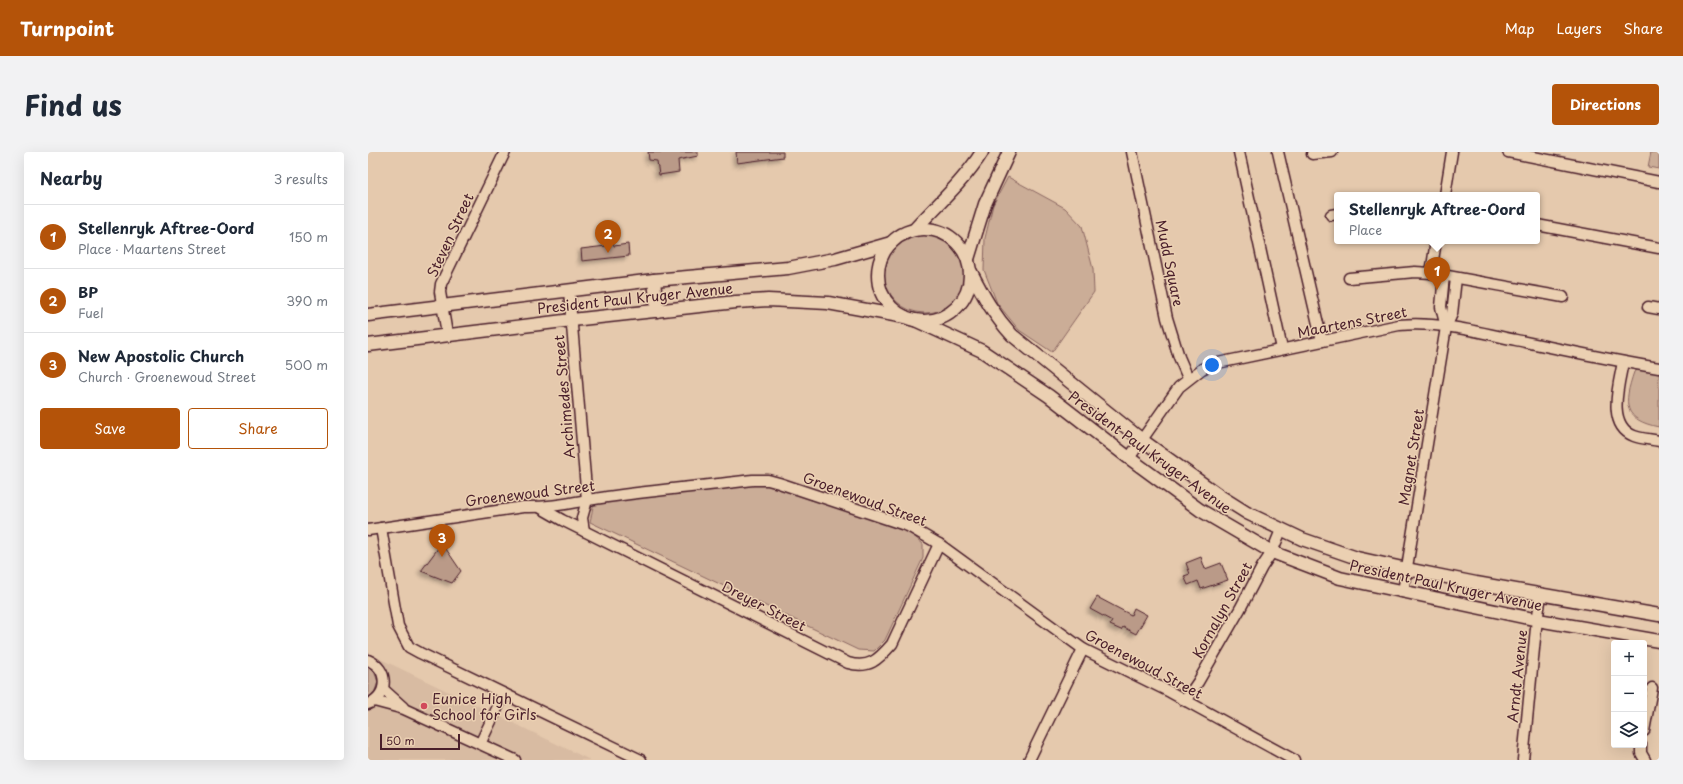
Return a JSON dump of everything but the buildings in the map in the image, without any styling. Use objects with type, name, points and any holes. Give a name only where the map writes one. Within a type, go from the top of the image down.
[{"type":"street","name":"Steven Street","points":[[447,334],[440,292],[441,284],[505,152]]},
{"type":"street","points":[[914,230],[952,189],[982,152]]},
{"type":"street","points":[[968,259],[985,204],[1008,152]]},
{"type":"street","name":"Mudd Square","points":[[1132,152],[1167,318],[1179,357],[1188,378]]},
{"type":"street","points":[[1239,152],[1282,349]]},
{"type":"street","points":[[1278,152],[1322,341]]},
{"type":"street","points":[[1312,154],[1332,152]]},
{"type":"street","points":[[1445,192],[1452,152]]},
{"type":"street","points":[[1508,152],[1659,182]]},
{"type":"street","points":[[1540,226],[1659,248]]},
{"type":"street","points":[[920,229],[935,230],[949,236],[961,246],[968,259],[971,272],[969,288],[961,303],[948,314],[932,320],[910,318],[893,309],[884,297],[879,284],[878,269],[882,255],[891,243],[905,232],[920,229]]},
{"type":"street","name":"President Paul Kruger Avenue","points":[[368,315],[654,280],[788,268],[835,259],[891,243]]},
{"type":"street","points":[[1431,273],[1436,244]]},
{"type":"street","name":"President Paul Kruger Avenue","points":[[971,272],[985,302],[997,320],[1012,335],[1142,440],[1220,496],[1247,513],[1281,530],[1329,549],[1357,558],[1541,595],[1659,615]]},
{"type":"street","points":[[1348,278],[1415,272],[1431,273],[1563,297]]},
{"type":"street","points":[[1444,275],[1441,307],[1446,327]]},
{"type":"street","points":[[1446,327],[1452,314],[1456,278]]},
{"type":"street","points":[[654,280],[657,311]]},
{"type":"street","name":"Archimedes Street","points":[[569,291],[587,500],[582,518],[584,531]]},
{"type":"street","name":"President Paul Kruger Avenue","points":[[368,345],[447,334],[768,300],[828,303],[910,318],[982,351],[1048,396],[1200,510],[1272,552],[1340,578],[1538,620],[1659,641]]},
{"type":"street","points":[[1648,307],[1659,309]]},
{"type":"street","name":"Maartens Street","points":[[1129,458],[1179,387],[1188,378],[1202,369],[1213,364],[1399,325],[1425,324],[1478,332],[1659,368]]},
{"type":"street","name":"Magnet Street","points":[[1403,592],[1446,327]]},
{"type":"street","points":[[1623,362],[1617,400],[1618,420],[1622,428],[1634,436],[1659,441]]},
{"type":"street","name":"Groenewoud Street","points":[[368,530],[523,507],[541,508],[587,500],[753,480],[768,480],[908,526],[939,544],[1083,649],[1170,692],[1294,760]]},
{"type":"street","name":"Dreyer Street","points":[[541,508],[848,663],[858,666],[870,664],[882,656],[892,644],[929,562],[939,544]]},
{"type":"street","points":[[381,528],[398,626],[409,647],[420,654],[641,760]]},
{"type":"street","name":"Kornalyn Street","points":[[1185,701],[1198,682],[1240,610],[1262,567],[1272,552],[1281,530]]},
{"type":"street","name":"Dreyer Street","points":[[928,537],[929,562]]},
{"type":"street","name":"Arndt Avenue","points":[[1523,760],[1541,595]]},
{"type":"street","points":[[1029,760],[1083,649]]},
{"type":"street","points":[[368,660],[376,664],[381,670],[384,678],[382,693],[371,703]]},
{"type":"street","points":[[1647,715],[1652,688]]},
{"type":"street","points":[[383,689],[404,709]]},
{"type":"street","points":[[480,744],[504,694]]},
{"type":"street","points":[[371,703],[404,709],[515,760]]},
{"type":"street","points":[[1641,748],[1641,753],[1645,760]]},
{"type":"shaded area","points":[[1651,152],[1659,152],[1659,169],[1648,167]]},
{"type":"shaded area","points":[[1008,177],[1065,208],[1082,226],[1093,269],[1094,292],[1052,352],[1019,330],[997,303],[984,270],[985,238],[993,205]]},
{"type":"shaded area","points":[[925,231],[941,234],[954,243],[963,256],[966,272],[963,288],[954,301],[941,310],[925,313],[909,310],[896,301],[887,288],[884,272],[887,256],[896,243],[909,234]]},
{"type":"shaded area","points":[[1646,365],[1659,367],[1659,427],[1638,420],[1632,415],[1629,409],[1628,393],[1634,372]]},
{"type":"shaded area","points":[[771,483],[910,533],[923,544],[923,558],[885,640],[874,651],[858,650],[590,522],[594,502]]},
{"type":"shaded area","name":"Eunice High School for Girls","points":[[368,653],[590,760],[368,760]]},
{"type":"shaded area","points":[[368,667],[374,671],[378,682],[374,693],[368,698]]},
{"type":"place","name":"BP","points":[[608,253]]},
{"type":"place","name":"Stellenryk Aftree-Oord","points":[[1437,290]]},
{"type":"place","name":"New Apostolic Church","points":[[442,557]]},
{"type":"place","name":"Eunice High School for Girls","points":[[424,706]]}]
